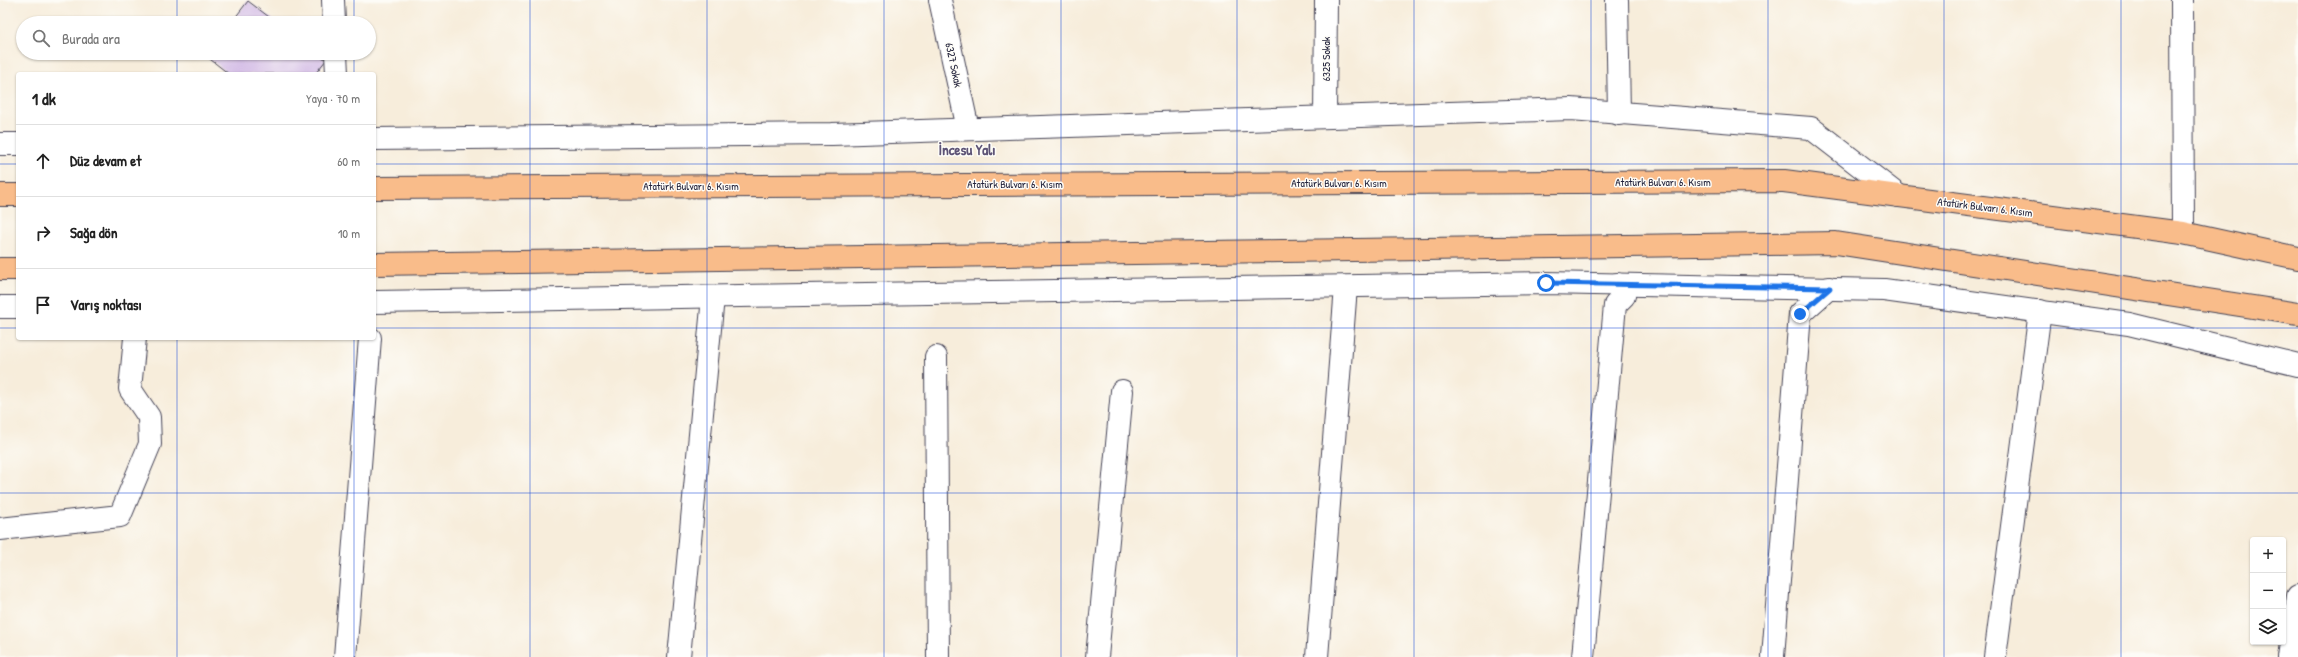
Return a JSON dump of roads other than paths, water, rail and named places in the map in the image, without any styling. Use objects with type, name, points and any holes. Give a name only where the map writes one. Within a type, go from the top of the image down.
[{"type":"highway","name":"Atatürk Bulvarı 6. Kısım","points":[[376,188],[1784,181],[2183,233],[2298,258]]},
{"type":"highway","points":[[0,195],[16,195]]},
{"type":"highway","points":[[376,264],[1836,243],[2298,314]]},
{"type":"highway","points":[[0,269],[16,269]]},
{"type":"street","points":[[333,0],[334,16]]},
{"type":"street","name":"6327 Sokak","points":[[940,0],[968,129]]},
{"type":"street","name":"6325 Sokak","points":[[1325,118],[1326,0]]},
{"type":"street","points":[[1617,0],[1620,114]]},
{"type":"street","points":[[2182,0],[2183,233]]},
{"type":"street","points":[[336,60],[337,72]]},
{"type":"street","points":[[376,139],[832,134],[1571,109],[1810,128],[1899,196]]},
{"type":"street","points":[[0,144],[16,144]]},
{"type":"street","points":[[1583,657],[1615,305],[1624,296],[1617,284]]},
{"type":"street","points":[[376,302],[1617,284],[1830,288],[1884,290],[2129,324],[2298,364]]},
{"type":"street","points":[[1317,657],[1346,287]]},
{"type":"street","points":[[1773,657],[1800,314],[1830,288]]},
{"type":"street","points":[[679,657],[713,297]]},
{"type":"street","points":[[0,307],[16,307]]},
{"type":"street","points":[[1995,657],[2040,311]]},
{"type":"street","points":[[0,529],[120,516],[150,444],[149,417],[130,389],[136,340]]},
{"type":"street","points":[[345,657],[370,340]]},
{"type":"street","points":[[936,357],[938,657]]},
{"type":"street","points":[[1097,657],[1122,391]]},
{"type":"street","points":[[2289,657],[2298,596]]},
{"type":"district","name":"İncesu Yalı","points":[[967,150]]}]
